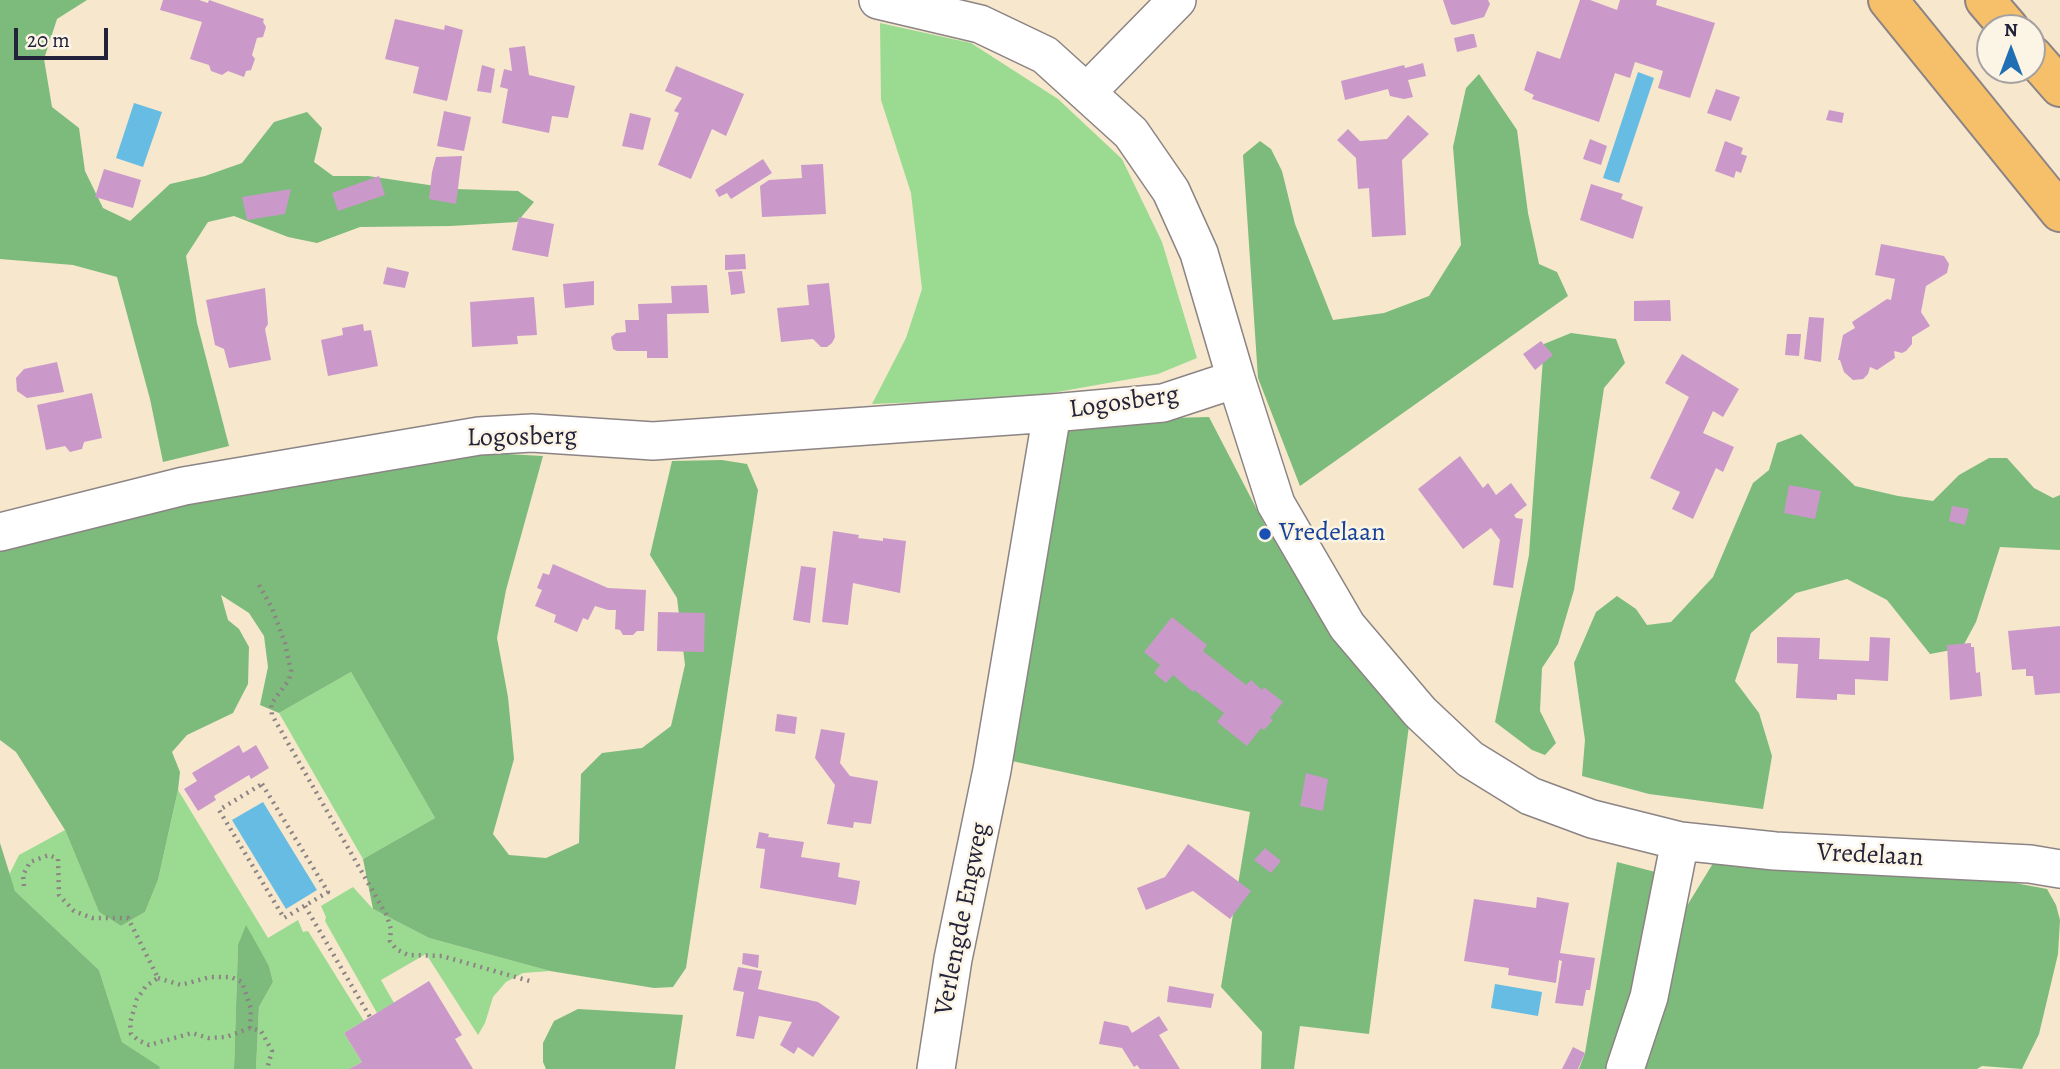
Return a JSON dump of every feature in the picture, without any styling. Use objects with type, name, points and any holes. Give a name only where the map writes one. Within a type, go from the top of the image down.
[{"type":"highway","points":[[1888,0],[2060,212]]},
{"type":"highway","points":[[1985,0],[1997,14]]},
{"type":"highway","points":[[2046,71],[2060,87]]},
{"type":"street","name":"Vredelaan","points":[[878,0],[980,24],[1045,55],[1131,133],[1171,191],[1199,253],[1276,504],[1347,626],[1420,712],[1470,759],[1530,796],[1592,819],[1679,841],[1775,851],[2030,864],[2060,869]]},
{"type":"street","points":[[1087,92],[1177,0]]},
{"type":"street","name":"Logosberg","points":[[0,532],[184,486],[479,436],[532,433],[653,441],[1052,413],[1163,403],[1236,379]]},
{"type":"street","name":"Logosberg","points":[[992,770],[1052,413]]},
{"type":"street","name":"Verlengde Engweg","points":[[936,1069],[953,959],[992,770]]},
{"type":"street","points":[[1625,1069],[1649,997],[1679,841]]},
{"type":"path","points":[[259,585],[272,608],[285,643],[291,671],[289,680],[271,704],[272,715],[387,916],[391,929],[390,941],[408,955],[442,956],[533,982]]},
{"type":"path","points":[[262,784],[328,892],[305,906],[284,918],[219,810],[262,784]]},
{"type":"path","points":[[24,886],[23,874],[30,862],[49,855],[58,859],[59,895],[74,911],[92,918],[128,918],[158,978],[181,985],[210,977],[231,977],[243,982],[251,1009],[250,1028]]},
{"type":"path","points":[[305,906],[370,1017]]},
{"type":"path","points":[[158,978],[146,986],[137,999],[130,1023],[131,1034],[138,1040],[149,1045],[192,1033],[208,1038],[226,1037],[250,1028],[261,1031],[272,1051],[267,1069]]},
{"type":"green space","points":[[0,0],[87,0],[57,19],[44,59],[52,107],[79,128],[85,171],[103,208],[130,221],[170,184],[205,176],[242,163],[274,122],[307,112],[322,128],[314,162],[333,176],[368,176],[456,189],[518,191],[534,202],[517,222],[360,227],[317,243],[288,237],[234,216],[208,222],[186,256],[197,323],[229,446],[163,462],[150,399],[117,277],[73,265],[0,259]]},
{"type":"green space","points":[[880,23],[971,43],[1058,99],[1122,159],[1162,242],[1197,358],[1158,374],[1024,398],[872,404],[906,338],[922,289],[911,193],[881,100]]},
{"type":"green space","points":[[1479,74],[1517,130],[1528,213],[1539,264],[1557,272],[1568,296],[1300,486],[1258,378],[1243,155],[1260,141],[1271,149],[1282,171],[1295,224],[1333,320],[1384,313],[1429,296],[1461,245],[1453,147],[1466,88]]},
{"type":"green space","points":[[1571,333],[1616,339],[1625,363],[1604,388],[1574,590],[1558,644],[1542,668],[1540,711],[1556,743],[1545,755],[1532,750],[1495,722],[1529,555],[1544,344]]},
{"type":"green space","points":[[1209,417],[1266,527],[1319,604],[1411,710],[1369,1034],[1300,1026],[1294,1069],[1261,1069],[1262,1032],[1221,987],[1250,812],[993,757],[1049,421]]},
{"type":"green space","points":[[1801,434],[1855,486],[1933,501],[1959,475],[1989,458],[2007,458],[2034,488],[2053,498],[2060,495],[2060,550],[2000,547],[1976,622],[1962,648],[1930,654],[1887,600],[1847,579],[1796,593],[1751,633],[1735,681],[1759,713],[1772,756],[1763,809],[1649,794],[1582,776],[1585,740],[1574,663],[1596,612],[1617,596],[1636,609],[1647,625],[1671,622],[1713,577],[1753,483],[1769,470],[1777,443]]},
{"type":"green space","points":[[489,453],[543,456],[506,590],[497,638],[508,697],[514,759],[493,834],[509,855],[546,858],[579,843],[581,774],[602,753],[642,748],[671,726],[685,665],[677,598],[650,555],[672,461],[722,460],[747,464],[758,490],[686,968],[673,987],[654,988],[550,971],[429,938],[373,909],[363,859],[435,818],[351,672],[279,713],[260,705],[268,667],[264,636],[249,613],[221,595],[228,620],[239,629],[249,647],[248,684],[233,713],[187,735],[172,752],[180,772],[178,790],[158,880],[145,912],[121,926],[99,912],[65,830],[16,752],[0,740],[0,549],[314,464]]},
{"type":"green space","points":[[351,672],[435,818],[363,859],[279,713]]},
{"type":"green space","points":[[178,790],[268,938],[298,920],[303,932],[308,931],[364,1021],[344,1033],[362,1062],[349,1069],[256,1069],[259,1007],[273,982],[269,966],[262,955],[238,945],[234,1069],[159,1069],[122,1042],[99,970],[15,891],[9,875],[19,855],[65,830],[99,912],[121,926],[145,912],[158,880]]},
{"type":"green space","points":[[0,843],[15,891],[99,970],[122,1042],[160,1067],[159,1069],[0,1069]]},
{"type":"green space","points":[[1720,852],[1778,856],[2047,889],[2056,905],[2060,920],[2058,954],[2039,1034],[2022,1069],[1982,1066],[1977,1069],[1642,1069],[1664,1009],[1685,909]]},
{"type":"green space","points":[[1617,862],[1663,874],[1615,1069],[1579,1069],[1585,1053]]},
{"type":"green space","points":[[353,887],[373,909],[429,938],[550,971],[523,973],[506,982],[493,997],[485,1023],[478,1035],[426,954],[381,980],[394,1003],[377,1013],[325,921],[321,906]]},
{"type":"green space","points":[[246,925],[269,966],[273,982],[259,1007],[256,1069],[234,1069],[238,945]]},
{"type":"green space","points":[[578,1009],[683,1015],[675,1069],[546,1069],[543,1062],[543,1043],[554,1021]]},
{"type":"water","points":[[1638,72],[1654,78],[1619,183],[1603,178]]},
{"type":"water","points":[[134,103],[162,112],[143,167],[116,158]]},
{"type":"water","points":[[263,802],[317,890],[286,909],[232,820]]},
{"type":"water","points":[[1495,984],[1542,992],[1538,1016],[1491,1008]]},
{"type":"building","points":[[163,0],[199,0],[208,3],[209,0],[264,19],[266,27],[263,37],[257,38],[251,70],[246,71],[244,77],[228,71],[222,75],[211,71],[209,65],[190,59],[202,22],[160,10]]},
{"type":"building","points":[[1443,0],[1488,0],[1490,4],[1484,17],[1454,25],[1451,24]]},
{"type":"building","points":[[1580,0],[1590,0],[1617,10],[1620,0],[1657,0],[1656,5],[1715,23],[1690,98],[1658,88],[1663,71],[1635,62],[1630,78],[1615,73],[1599,122],[1532,99],[1534,95],[1524,90],[1537,51],[1560,59]]},
{"type":"building","points":[[395,19],[444,30],[445,25],[463,30],[447,101],[413,93],[419,67],[385,59]]},
{"type":"building","points":[[1474,34],[1477,47],[1457,52],[1454,38]]},
{"type":"building","points":[[525,46],[529,75],[575,86],[568,118],[552,116],[549,133],[502,123],[508,89],[500,87],[504,69],[512,71],[509,48]]},
{"type":"building","points":[[1423,63],[1426,76],[1408,80],[1413,97],[1404,99],[1390,96],[1388,89],[1345,100],[1341,81],[1404,65],[1405,68]]},
{"type":"building","points":[[482,65],[495,69],[491,93],[477,91]]},
{"type":"building","points":[[676,66],[744,94],[726,136],[712,129],[691,179],[658,165],[679,113],[674,111],[682,98],[665,91]]},
{"type":"building","points":[[1716,89],[1740,97],[1731,121],[1707,113]]},
{"type":"building","points":[[1829,110],[1844,113],[1842,123],[1826,120]]},
{"type":"building","points":[[444,111],[471,117],[464,151],[437,146]]},
{"type":"building","points":[[630,113],[651,118],[643,150],[622,146]]},
{"type":"building","points":[[1408,115],[1429,134],[1402,160],[1406,235],[1372,237],[1369,188],[1358,189],[1356,158],[1337,140],[1348,129],[1360,141],[1387,139]]},
{"type":"building","points":[[1590,139],[1607,146],[1601,165],[1583,159]]},
{"type":"building","points":[[1725,141],[1743,148],[1741,154],[1747,156],[1741,173],[1736,171],[1734,178],[1715,171]]},
{"type":"building","points":[[462,156],[456,204],[429,199],[436,157]]},
{"type":"building","points":[[763,159],[772,173],[731,199],[727,193],[719,197],[715,190]]},
{"type":"building","points":[[823,164],[826,214],[762,217],[760,186],[769,180],[802,178],[801,165]]},
{"type":"building","points":[[104,169],[141,180],[133,208],[95,197]]},
{"type":"building","points":[[379,176],[385,195],[338,211],[332,193]]},
{"type":"building","points":[[1591,184],[1623,194],[1621,199],[1643,207],[1633,239],[1580,220]]},
{"type":"building","points":[[291,189],[285,214],[247,220],[242,197]]},
{"type":"building","points":[[519,217],[554,224],[548,257],[512,250]]},
{"type":"building","points":[[1881,244],[1944,256],[1949,264],[1947,273],[1926,286],[1921,312],[1930,326],[1912,337],[1912,344],[1906,351],[1894,351],[1895,358],[1877,370],[1870,367],[1863,379],[1853,380],[1844,372],[1838,360],[1843,335],[1855,328],[1852,322],[1887,299],[1891,300],[1895,279],[1875,275]]},
{"type":"building","points":[[745,254],[746,269],[725,270],[725,255]]},
{"type":"building","points":[[387,267],[409,272],[405,288],[383,284]]},
{"type":"building","points":[[742,271],[745,293],[731,295],[728,272]]},
{"type":"building","points":[[594,281],[594,305],[565,308],[563,284]]},
{"type":"building","points":[[829,283],[835,337],[832,343],[821,347],[813,339],[781,342],[777,308],[809,305],[807,285]]},
{"type":"building","points":[[707,285],[709,313],[667,314],[668,358],[647,358],[647,351],[613,349],[611,337],[616,333],[626,332],[625,320],[639,320],[638,304],[672,303],[671,286]]},
{"type":"building","points":[[265,288],[268,324],[265,329],[271,360],[229,368],[224,349],[215,345],[206,300]]},
{"type":"building","points":[[534,297],[537,335],[517,336],[518,344],[472,347],[470,302]]},
{"type":"building","points":[[1670,300],[1671,321],[1634,321],[1634,301]]},
{"type":"building","points":[[1809,317],[1824,318],[1821,362],[1804,359]]},
{"type":"building","points":[[363,324],[364,331],[371,330],[378,366],[328,376],[321,340],[343,335],[342,328]]},
{"type":"building","points":[[1787,334],[1801,334],[1799,356],[1785,355]]},
{"type":"building","points":[[1541,341],[1553,355],[1535,370],[1523,354]]},
{"type":"building","points":[[1682,354],[1739,389],[1723,417],[1713,411],[1703,433],[1734,447],[1723,472],[1716,468],[1693,519],[1672,509],[1680,492],[1650,478],[1689,397],[1665,383]]},
{"type":"building","points":[[57,362],[64,392],[27,398],[17,391],[16,378],[24,369]]},
{"type":"building","points":[[92,393],[102,438],[84,442],[82,449],[70,452],[65,446],[46,450],[37,405]]},
{"type":"building","points":[[1460,456],[1483,488],[1488,483],[1496,495],[1511,483],[1527,505],[1514,515],[1523,519],[1513,588],[1493,585],[1500,540],[1491,528],[1463,549],[1418,489]]},
{"type":"building","points":[[1789,485],[1821,491],[1815,519],[1784,513]]},
{"type":"building","points":[[1952,506],[1969,509],[1965,525],[1949,521]]},
{"type":"building","points":[[833,531],[859,535],[858,538],[906,541],[900,593],[853,583],[848,625],[822,622]]},
{"type":"building","points":[[553,564],[608,588],[646,590],[644,631],[623,635],[620,630],[615,629],[616,610],[595,606],[588,620],[583,618],[577,632],[554,622],[556,615],[535,606],[542,590],[537,588],[543,573],[549,575]]},
{"type":"building","points":[[801,566],[816,568],[810,623],[793,620]]},
{"type":"building","points":[[658,612],[705,613],[704,652],[657,651]]},
{"type":"building","points":[[1172,617],[1207,645],[1203,651],[1246,685],[1251,680],[1283,702],[1270,718],[1273,720],[1264,730],[1261,728],[1247,746],[1217,722],[1224,713],[1173,675],[1166,683],[1154,673],[1160,665],[1144,652]]},
{"type":"building","points":[[2060,626],[2060,693],[2035,695],[2033,676],[2026,676],[2026,669],[2012,670],[2008,631]]},
{"type":"building","points":[[1777,637],[1820,638],[1819,659],[1869,661],[1870,637],[1890,638],[1888,681],[1855,679],[1855,695],[1837,694],[1837,700],[1796,698],[1798,664],[1777,663]]},
{"type":"building","points":[[1971,643],[1971,647],[1974,647],[1976,673],[1980,672],[1982,696],[1950,700],[1947,645]]},
{"type":"building","points":[[777,714],[797,717],[795,734],[775,731]]},
{"type":"building","points":[[821,729],[845,733],[840,763],[850,776],[878,781],[871,824],[854,822],[853,828],[827,824],[835,785],[815,758]]},
{"type":"building","points":[[239,745],[243,753],[256,745],[269,768],[251,779],[249,775],[214,796],[216,800],[198,811],[184,789],[197,781],[192,773]]},
{"type":"building","points":[[1306,773],[1328,779],[1323,811],[1300,806]]},
{"type":"building","points":[[759,832],[769,834],[768,837],[804,842],[801,857],[840,863],[838,877],[860,881],[856,905],[760,888],[765,849],[756,848]]},
{"type":"building","points":[[1188,844],[1251,891],[1230,919],[1193,891],[1146,910],[1137,888],[1165,877]]},
{"type":"building","points":[[1265,848],[1281,861],[1271,873],[1254,860]]},
{"type":"building","points":[[1537,897],[1569,903],[1560,953],[1595,958],[1590,990],[1586,990],[1583,1006],[1555,1003],[1562,961],[1559,960],[1556,983],[1508,975],[1509,968],[1464,961],[1474,899],[1536,908]]},
{"type":"building","points":[[743,953],[759,955],[758,968],[742,964]]},
{"type":"building","points":[[738,967],[762,971],[758,989],[818,1002],[840,1017],[813,1057],[798,1047],[794,1054],[780,1045],[792,1022],[759,1016],[754,1039],[736,1036],[744,992],[733,990]]},
{"type":"building","points":[[429,981],[462,1035],[455,1039],[473,1069],[349,1069],[362,1062],[344,1033]]},
{"type":"building","points":[[1169,986],[1214,994],[1211,1008],[1167,1002]]},
{"type":"building","points":[[1159,1016],[1168,1030],[1159,1035],[1180,1069],[1140,1069],[1137,1065],[1134,1067],[1122,1048],[1099,1044],[1104,1021],[1128,1026],[1132,1033]]},
{"type":"building","points":[[1573,1047],[1585,1053],[1578,1069],[1562,1069]]},
{"type":"place","name":"Vredelaan","points":[[1265,534]]}]
